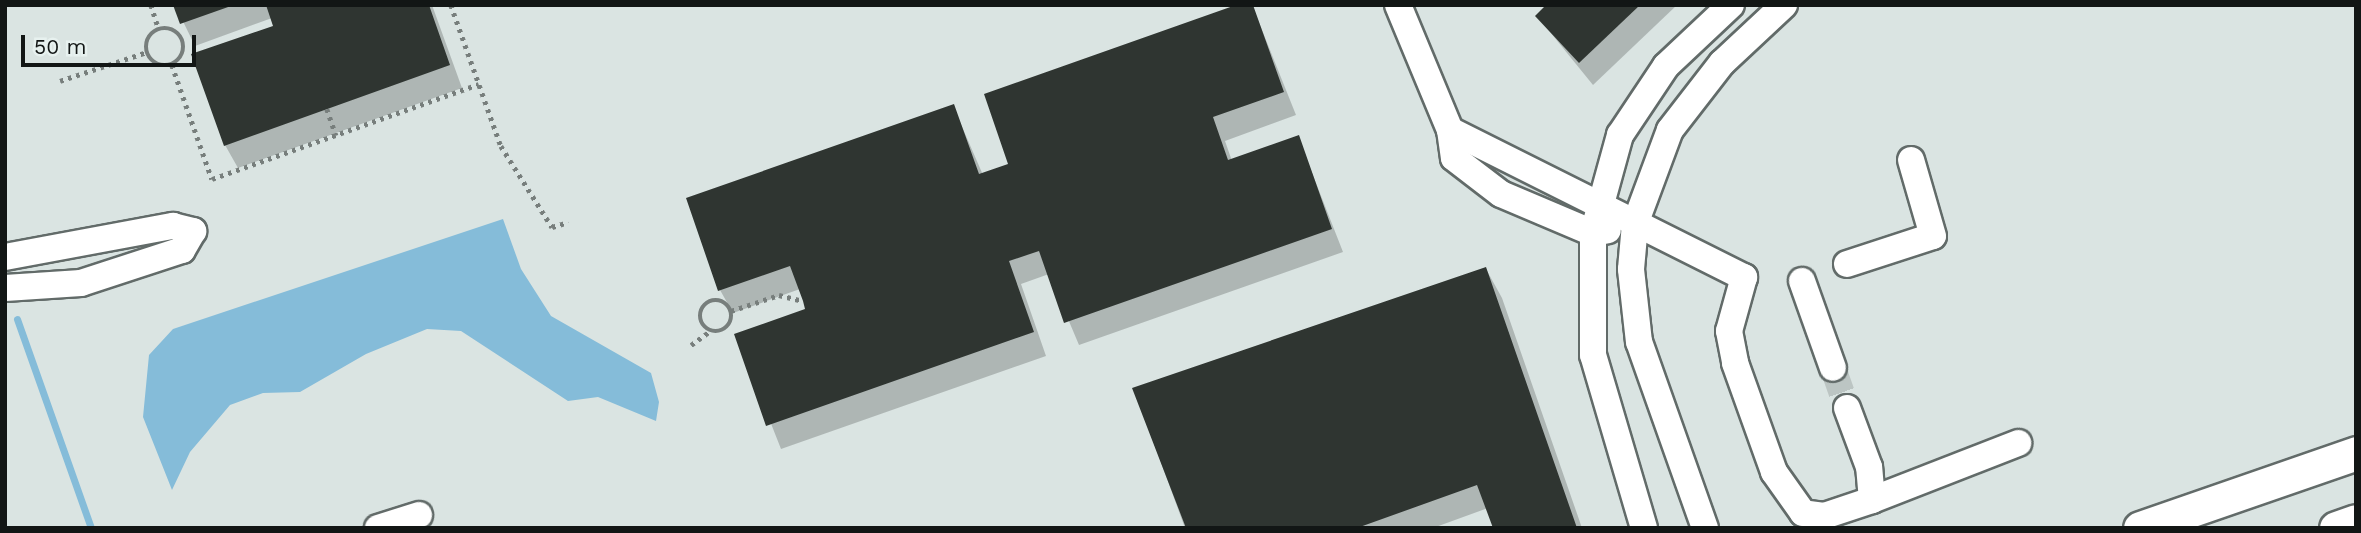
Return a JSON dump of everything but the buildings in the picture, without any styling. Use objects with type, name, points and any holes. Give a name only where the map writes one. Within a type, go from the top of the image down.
[{"type":"main road","points":[[2140,528],[2356,453]]},
{"type":"main road","points":[[2336,528],[2356,521]]},
{"type":"street","points":[[1398,5],[1450,130],[1454,158],[1501,194],[1593,233],[1635,224]]},
{"type":"street","points":[[1644,528],[1592,355],[1593,233],[1620,135],[1666,66],[1731,5]]},
{"type":"street","points":[[1705,528],[1639,342],[1631,269],[1635,224],[1670,130],[1722,63],[1784,5]]},
{"type":"street","points":[[1450,130],[1601,203],[1635,224],[1744,277],[1730,331],[1735,363],[1788,498],[1803,513],[1824,516],[2018,443]]},
{"type":"street","points":[[1847,264],[1933,236],[1911,160]]},
{"type":"street","points":[[5,257],[54,245],[113,242],[173,226],[193,230],[182,250],[81,283],[5,288]]},
{"type":"street","points":[[1802,281],[1833,368]]},
{"type":"street","points":[[1847,408],[1869,467],[1871,500]]},
{"type":"street","points":[[378,528],[419,514]]},
{"type":"path","points":[[151,5],[159,29]]},
{"type":"path","points":[[451,5],[501,146],[552,227],[568,222]]},
{"type":"path","points":[[159,29],[171,29],[184,41],[181,58],[172,65],[159,65],[147,52],[149,38],[159,29]]},
{"type":"path","points":[[60,81],[147,52]]},
{"type":"path","points":[[172,65],[212,179],[479,85]]},
{"type":"path","points":[[327,109],[336,135]]},
{"type":"path","points":[[731,311],[779,295],[803,301]]},
{"type":"path","points":[[710,331],[701,321],[707,304],[718,300],[731,311]]},
{"type":"path","points":[[691,345],[710,331],[727,328],[731,311]]},
{"type":"water","points":[[503,219],[521,269],[551,316],[651,373],[659,402],[656,421],[598,397],[568,401],[461,331],[427,329],[366,354],[300,392],[263,393],[230,405],[190,452],[172,490],[143,417],[149,355],[173,329]]},
{"type":"waterway","points":[[17,319],[91,528]]},
{"type":"tunnel","points":[[1833,368],[1847,408]]}]
